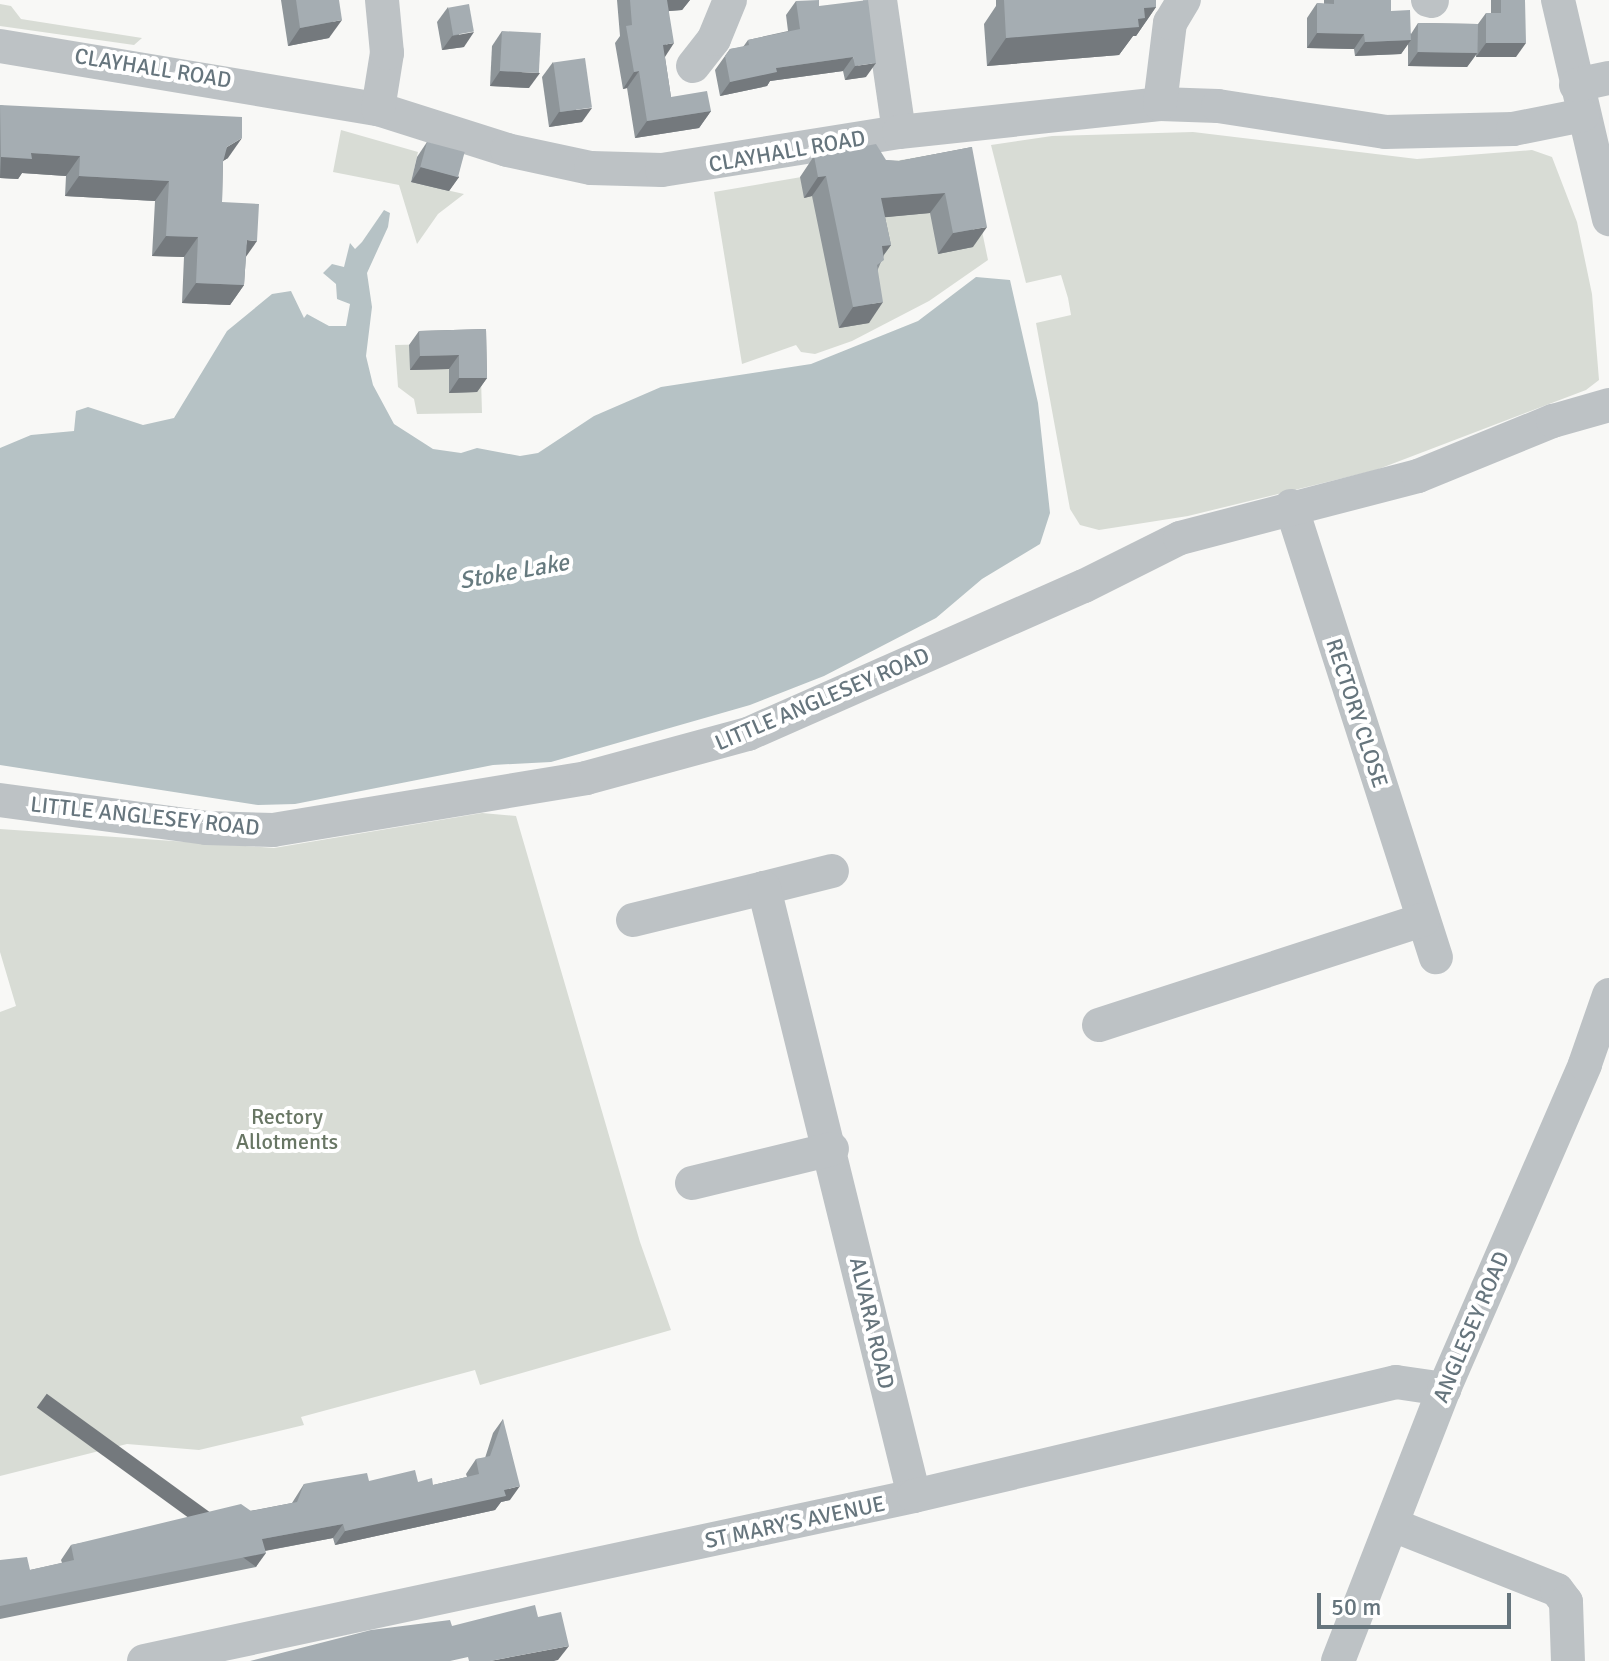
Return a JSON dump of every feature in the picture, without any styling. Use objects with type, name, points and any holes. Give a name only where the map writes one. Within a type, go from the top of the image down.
[{"type":"street","points":[[378,109],[387,53],[382,0]]},
{"type":"street","points":[[693,66],[714,39],[730,0]]},
{"type":"street","points":[[880,0],[899,132]]},
{"type":"street","points":[[1160,104],[1170,23],[1184,0]]},
{"type":"street","points":[[1558,0],[1609,219]]},
{"type":"street","name":"CLAYHALL ROAD","points":[[0,46],[378,109],[507,150],[591,168],[676,169],[899,132],[1160,104],[1218,106],[1385,132],[1513,129],[1580,100],[1609,78]]},
{"type":"street","name":"LITTLE ANGLESEY ROAD","points":[[0,800],[206,828],[273,830],[586,778],[748,734],[1084,586],[1180,538],[1291,506],[1418,476],[1553,421],[1609,405]]},
{"type":"street","name":"RECTORY CLOSE","points":[[1291,506],[1436,957]]},
{"type":"street","points":[[633,920],[832,871]]},
{"type":"street","name":"ALVARA ROAD","points":[[764,888],[832,1149],[914,1496]]},
{"type":"street","points":[[1099,1025],[1423,920]]},
{"type":"street","name":"ANGLESEY ROAD","points":[[1338,1661],[1444,1389],[1585,1064],[1609,995]]},
{"type":"street","points":[[692,1183],[832,1149]]},
{"type":"street","name":"ST MARY'S AVENUE","points":[[144,1661],[914,1496],[1396,1382],[1444,1389]]},
{"type":"street","points":[[1393,1525],[1557,1590],[1566,1602],[1568,1661]]},
{"type":"green space","points":[[0,4],[11,6],[21,19],[142,38],[134,45],[0,26]]},
{"type":"green space","points":[[341,130],[418,152],[411,182],[464,194],[438,214],[417,244],[399,185],[333,172]]},
{"type":"green space","points":[[1193,132],[1417,159],[1532,150],[1552,157],[1577,222],[1592,294],[1599,380],[1586,390],[1376,470],[1188,516],[1099,530],[1080,525],[1070,509],[1036,323],[1071,315],[1068,298],[1061,275],[1026,283],[991,145],[1052,136]]},
{"type":"green space","points":[[965,149],[988,260],[929,301],[852,341],[815,354],[801,352],[796,345],[742,364],[714,192]]},
{"type":"green space","points":[[480,343],[482,413],[417,414],[414,399],[398,387],[395,345]]},
{"type":"green space","name":"Rectory Allotments","points":[[482,813],[516,816],[640,1242],[671,1330],[480,1385],[475,1370],[301,1417],[304,1425],[199,1450],[127,1444],[0,1476],[0,1012],[16,1006],[0,952],[0,829],[274,848]]},
{"type":"water","name":"Stoke Lake","points":[[384,210],[390,213],[388,227],[367,273],[372,307],[366,356],[373,385],[394,424],[433,449],[461,453],[477,448],[520,456],[538,453],[594,416],[661,387],[811,364],[918,321],[976,277],[1010,280],[1038,403],[1050,513],[1040,544],[982,579],[936,618],[824,676],[750,705],[551,762],[493,765],[295,804],[258,805],[0,765],[0,448],[31,435],[74,431],[76,411],[88,407],[143,425],[174,418],[227,331],[272,294],[291,291],[304,318],[307,314],[329,326],[346,326],[350,304],[337,299],[336,284],[323,273],[332,264],[344,267],[350,243],[355,249]]},
{"type":"building","points":[[296,0],[339,0],[342,20],[300,28]]},
{"type":"building","points":[[630,0],[667,0],[674,43],[663,45],[671,97],[707,91],[711,111],[647,121],[639,71],[634,72],[626,26],[632,25]]},
{"type":"building","points":[[819,0],[819,6],[868,0],[876,63],[855,66],[853,57],[776,68],[777,72],[730,82],[725,56],[730,49],[749,45],[748,40],[800,29],[796,1]]},
{"type":"building","points":[[1004,0],[1156,0],[1156,7],[1144,8],[1145,18],[1138,19],[1139,27],[1006,38]]},
{"type":"building","points":[[1334,0],[1391,0],[1391,11],[1410,10],[1411,40],[1365,42],[1364,34],[1317,33],[1317,3],[1334,4]]},
{"type":"building","points":[[1501,0],[1525,0],[1526,43],[1486,43],[1486,13],[1501,13]]},
{"type":"building","points":[[469,4],[474,32],[453,35],[448,8]]},
{"type":"building","points":[[1418,23],[1478,24],[1477,53],[1417,52]]},
{"type":"building","points":[[502,31],[541,33],[539,73],[500,71]]},
{"type":"building","points":[[585,58],[592,108],[560,112],[553,62]]},
{"type":"building","points":[[0,105],[242,117],[242,138],[227,147],[223,162],[222,202],[259,204],[257,241],[247,240],[244,285],[196,283],[198,237],[166,236],[169,181],[79,176],[80,156],[31,153],[32,159],[1,157]]},
{"type":"building","points":[[427,142],[465,152],[458,177],[420,167]]},
{"type":"building","points":[[876,144],[886,160],[899,161],[972,147],[987,227],[953,233],[945,193],[881,198],[891,245],[882,246],[884,260],[877,265],[883,302],[853,307],[826,176],[818,177],[814,156]]},
{"type":"building","points":[[486,329],[487,378],[459,378],[459,355],[420,356],[419,331]]},
{"type":"building","points":[[503,1419],[520,1486],[504,1490],[506,1496],[345,1531],[343,1524],[262,1539],[266,1553],[0,1606],[0,1560],[27,1557],[30,1570],[74,1560],[71,1545],[241,1504],[251,1511],[297,1502],[304,1484],[314,1482],[367,1473],[369,1481],[415,1470],[418,1482],[432,1478],[433,1485],[479,1474],[476,1459],[490,1456]]},
{"type":"building","points":[[535,1605],[538,1617],[561,1612],[569,1646],[490,1661],[469,1661],[468,1657],[450,1661],[250,1661],[371,1630],[450,1620],[452,1626]]}]
